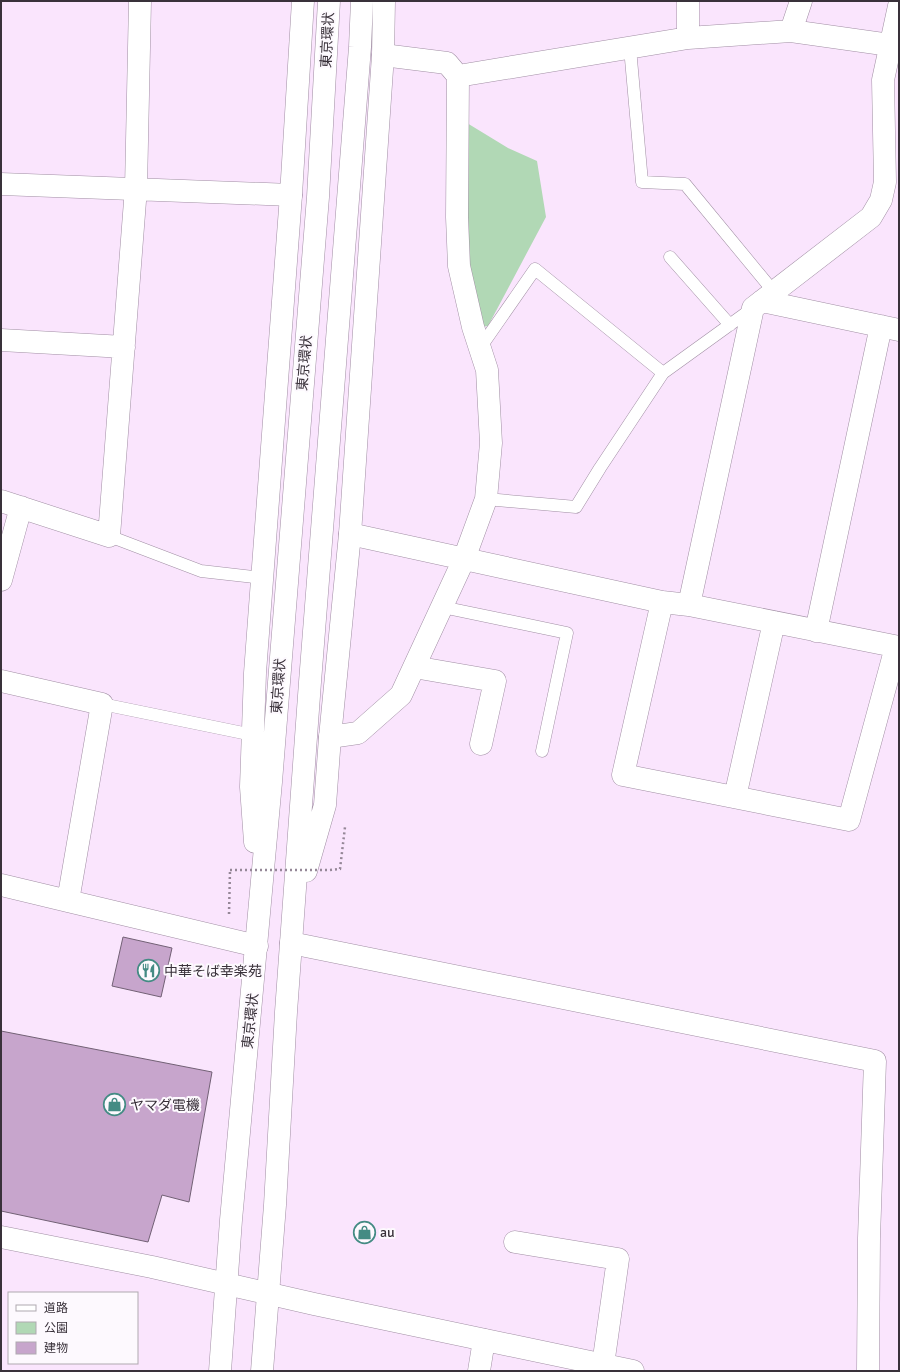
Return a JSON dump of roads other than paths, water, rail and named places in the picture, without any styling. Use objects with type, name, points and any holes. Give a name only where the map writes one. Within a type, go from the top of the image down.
[{"type":"main road","points":[[1,580],[11,504],[110,536],[136,188],[140,1]]},
{"type":"main road","points":[[259,915],[252,787],[255,673],[291,195],[303,1]]},
{"type":"main road","name":"東京環状","points":[[220,1371],[226,1284],[271,782],[318,205],[330,1]]},
{"type":"main road","points":[[262,1371],[269,1294],[293,915],[360,47],[362,1]]},
{"type":"main road","points":[[293,915],[325,805],[330,737],[350,534],[383,55],[384,1]]},
{"type":"main road","points":[[688,1],[688,38]]},
{"type":"main road","points":[[791,31],[801,1]]},
{"type":"main road","points":[[689,605],[763,300],[871,217],[881,200],[886,182],[883,80],[899,6]]},
{"type":"main road","points":[[458,76],[688,38],[791,31],[890,45]]},
{"type":"main road","points":[[330,737],[358,733],[401,695],[464,559],[486,499],[491,443],[487,370],[473,327],[459,266],[457,217],[458,76],[447,63],[383,55]]},
{"type":"main road","points":[[1,184],[291,195]]},
{"type":"main road","points":[[763,300],[890,328],[816,631]]},
{"type":"main road","points":[[1,340],[124,347]]},
{"type":"main road","points":[[350,534],[662,602],[689,605],[897,647],[849,820],[623,775],[662,602]]},
{"type":"main road","points":[[735,797],[774,622]]},
{"type":"main road","points":[[414,667],[495,681],[481,744]]},
{"type":"main road","points":[[1,682],[102,704],[68,901]]},
{"type":"main road","points":[[1,885],[257,946]]},
{"type":"main road","points":[[291,943],[875,1060],[869,1238],[868,1371]]},
{"type":"main road","points":[[1,1237],[152,1267],[269,1294],[633,1371]]},
{"type":"main road","points":[[516,1242],[618,1259],[603,1365]]},
{"type":"main road","points":[[479,1371],[484,1340]]},
{"type":"lane","points":[[486,499],[576,507],[663,373],[763,300],[685,184],[642,182],[630,48]]},
{"type":"lane","points":[[670,257],[730,325]]},
{"type":"lane","points":[[480,348],[535,269],[663,373]]},
{"type":"lane","points":[[110,536],[201,571],[262,578]]},
{"type":"lane","points":[[442,608],[567,633],[542,751]]},
{"type":"lane","points":[[102,704],[253,735]]},
{"type":"place","name":"中華そば幸楽苑","points":[[148,971]]},
{"type":"place","name":"ヤマダ電機","points":[[115,1105]]},
{"type":"place","name":"au","points":[[365,1232]]}]
